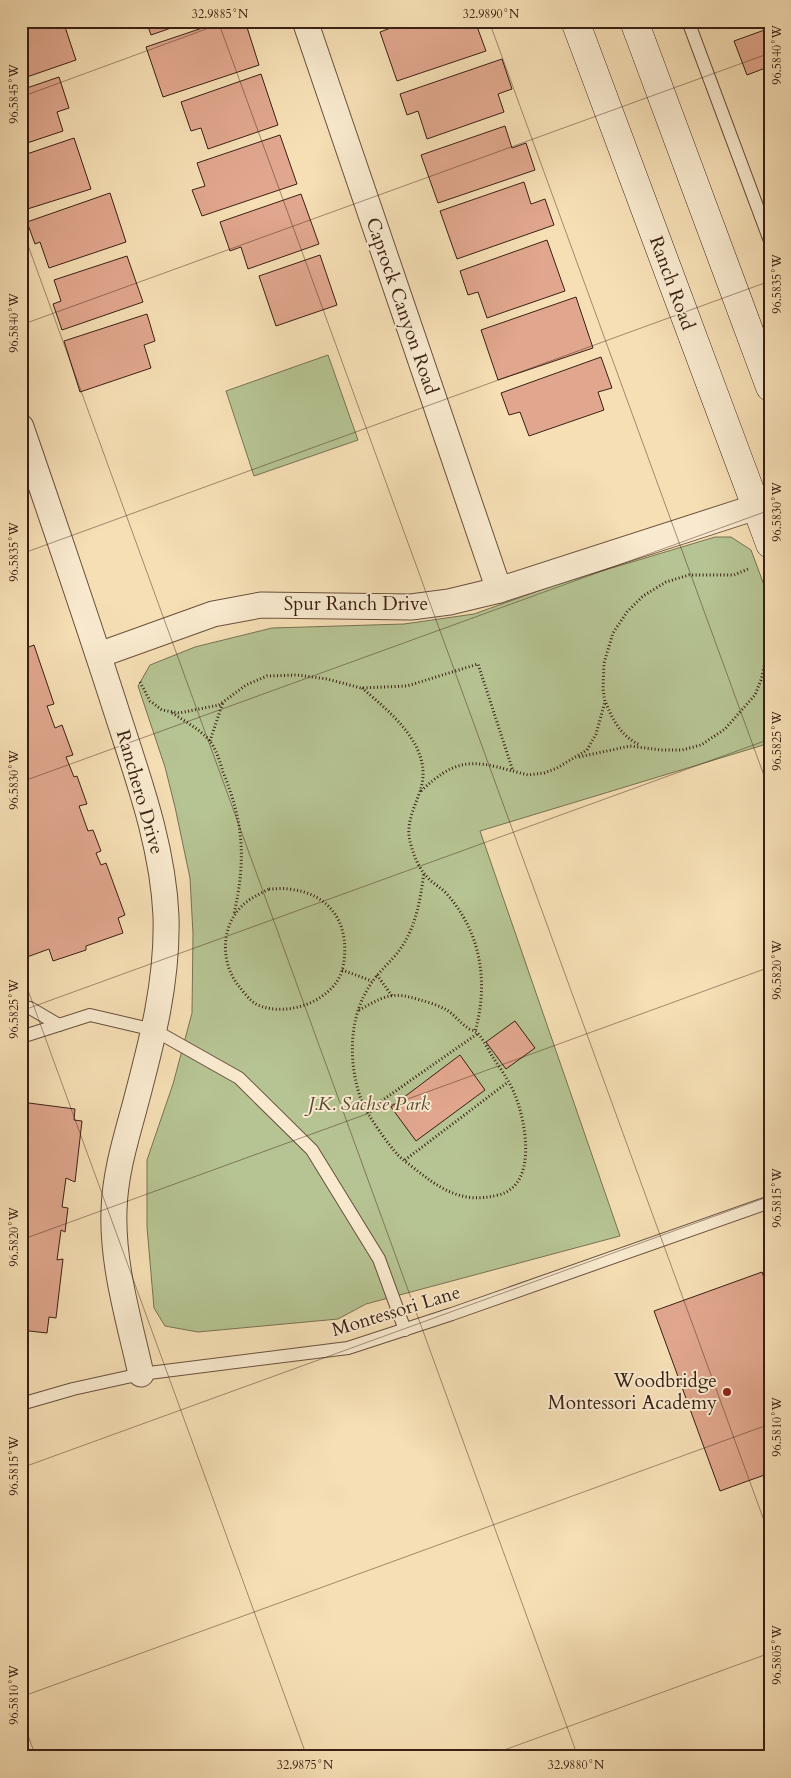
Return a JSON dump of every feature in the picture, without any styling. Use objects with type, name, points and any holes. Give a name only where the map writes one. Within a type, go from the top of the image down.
[{"type":"main road","name":"Ranch Road","points":[[574,21],[765,503],[770,544]]},
{"type":"main road","points":[[634,21],[770,387]]},
{"type":"street","name":"Caprock Canyon Road","points":[[305,21],[499,590]]},
{"type":"street","name":"Ranchero Drive","points":[[21,427],[149,812],[160,862],[166,914],[166,959],[154,1030],[120,1163],[114,1209],[116,1250],[121,1287],[141,1374]]},
{"type":"street","name":"Spur Ranch Drive","points":[[98,655],[213,614],[261,605],[412,607],[449,602],[499,590],[765,503]]},
{"type":"lane","points":[[688,21],[770,241]]},
{"type":"lane","points":[[21,1006],[30,1008],[59,1025]]},
{"type":"lane","points":[[21,1037],[90,1015],[154,1030],[239,1078],[312,1150],[379,1259],[405,1330]]},
{"type":"lane","name":"Montessori Lane","points":[[21,1404],[73,1389],[141,1374],[348,1348],[405,1330],[770,1202]]},
{"type":"path","points":[[748,570],[734,575],[689,575],[666,582],[643,596],[627,612],[613,634],[604,663],[603,690],[605,702],[612,720],[629,740],[643,746],[661,750],[682,750],[701,745],[715,737],[742,711],[755,695],[764,665],[770,655]]},
{"type":"path","points":[[140,682],[150,701],[162,710],[184,712],[219,705],[246,685],[267,676],[297,675],[327,678],[361,688],[407,686],[478,664],[513,771]]},
{"type":"path","points":[[361,688],[391,713],[418,750],[424,777],[421,791],[409,822],[410,843],[417,862],[424,872],[445,892],[470,927],[482,973],[482,997],[476,1033],[367,1111]]},
{"type":"path","points":[[210,742],[223,702]]},
{"type":"path","points":[[421,791],[438,775],[451,767],[483,764],[528,774],[544,773],[557,768],[587,750],[596,734],[605,702]]},
{"type":"path","points":[[170,712],[193,726],[210,742],[230,789],[239,817],[242,866],[239,893],[234,916],[228,929],[225,953],[234,980],[254,1003],[265,1007],[289,1008],[301,1006],[315,1001],[333,988],[342,970],[346,947],[339,920],[330,907],[321,899],[288,889],[269,889],[243,905],[234,916]]},
{"type":"path","points":[[576,758],[630,746],[643,746]]},
{"type":"path","points":[[359,1010],[392,996],[403,995],[446,1009],[476,1033],[515,1093],[526,1133],[524,1166],[511,1190],[501,1195],[482,1199],[451,1193],[434,1184],[398,1155],[362,1103],[352,1062],[353,1033],[359,1010],[372,981],[394,956],[412,929],[422,889],[424,872]]},
{"type":"path","points":[[342,970],[372,981]]},
{"type":"path","points":[[377,975],[392,996]]},
{"type":"path","points":[[405,1160],[508,1082]]},
{"type":"green space","points":[[328,355],[358,440],[254,476],[226,391]]},
{"type":"green space","name":"J.K. Sachse Park","points":[[715,537],[731,537],[751,550],[770,601],[770,743],[480,831],[620,1236],[366,1304],[338,1319],[198,1332],[165,1326],[154,1308],[147,1227],[147,1160],[173,1084],[192,1013],[193,934],[190,878],[175,807],[165,767],[138,686],[150,665],[195,647],[272,628],[404,624],[474,614],[552,586]]},
{"type":"building","points":[[26,21],[63,21],[76,60],[21,79],[21,23]]},
{"type":"building","points":[[146,21],[191,21],[151,35]]},
{"type":"building","points":[[223,21],[245,21],[259,65],[163,97],[146,47]]},
{"type":"building","points":[[409,21],[475,21],[486,51],[397,81],[380,32]]},
{"type":"building","points":[[770,28],[770,71],[768,67],[747,75],[734,41]]},
{"type":"building","points":[[502,59],[512,89],[498,94],[504,112],[427,139],[418,111],[407,115],[400,94]]},
{"type":"building","points":[[261,74],[278,125],[208,149],[201,128],[191,131],[181,102]]},
{"type":"building","points":[[59,77],[69,108],[57,112],[63,131],[21,145],[21,90]]},
{"type":"building","points":[[505,126],[512,148],[526,143],[535,170],[438,203],[421,155]]},
{"type":"building","points":[[280,135],[297,184],[202,216],[192,190],[205,186],[197,163]]},
{"type":"building","points":[[74,138],[91,189],[21,211],[21,156]]},
{"type":"building","points":[[524,182],[531,204],[545,199],[554,225],[457,259],[440,211]]},
{"type":"building","points":[[110,193],[126,242],[49,268],[40,242],[35,244],[27,222]]},
{"type":"building","points":[[301,194],[319,244],[248,269],[241,247],[230,251],[220,222]]},
{"type":"building","points":[[547,240],[565,291],[487,318],[478,292],[468,295],[460,271]]},
{"type":"building","points":[[320,255],[337,305],[276,326],[259,276]]},
{"type":"building","points":[[127,256],[143,302],[62,330],[53,304],[61,301],[54,280]]},
{"type":"building","points":[[576,297],[593,348],[498,380],[481,330]]},
{"type":"building","points":[[147,314],[155,341],[144,345],[151,368],[80,392],[64,341]]},
{"type":"building","points":[[601,357],[612,388],[598,392],[604,410],[529,436],[520,412],[509,415],[501,393]]},
{"type":"building","points":[[22,636],[26,648],[34,645],[54,704],[47,706],[55,728],[62,725],[73,755],[66,757],[74,777],[77,776],[87,804],[79,806],[88,831],[93,830],[101,851],[96,853],[101,865],[106,863],[125,915],[118,918],[123,933],[86,946],[86,950],[53,961],[49,949],[27,957],[21,945]]},
{"type":"building","points":[[515,1021],[535,1048],[506,1069],[486,1042]]},
{"type":"building","points":[[460,1055],[485,1090],[416,1141],[391,1107]]},
{"type":"building","points":[[21,1102],[75,1109],[74,1120],[82,1121],[75,1182],[66,1178],[62,1207],[68,1208],[65,1232],[61,1230],[57,1260],[63,1259],[56,1318],[49,1317],[47,1333],[21,1330]]},
{"type":"building","name":"Woodbridge Montessori Academy","points":[[762,1272],[770,1294],[770,1473],[720,1491],[654,1311]]},
{"type":"place","name":"Woodbridge Montessori Academy","points":[[727,1392]]}]
